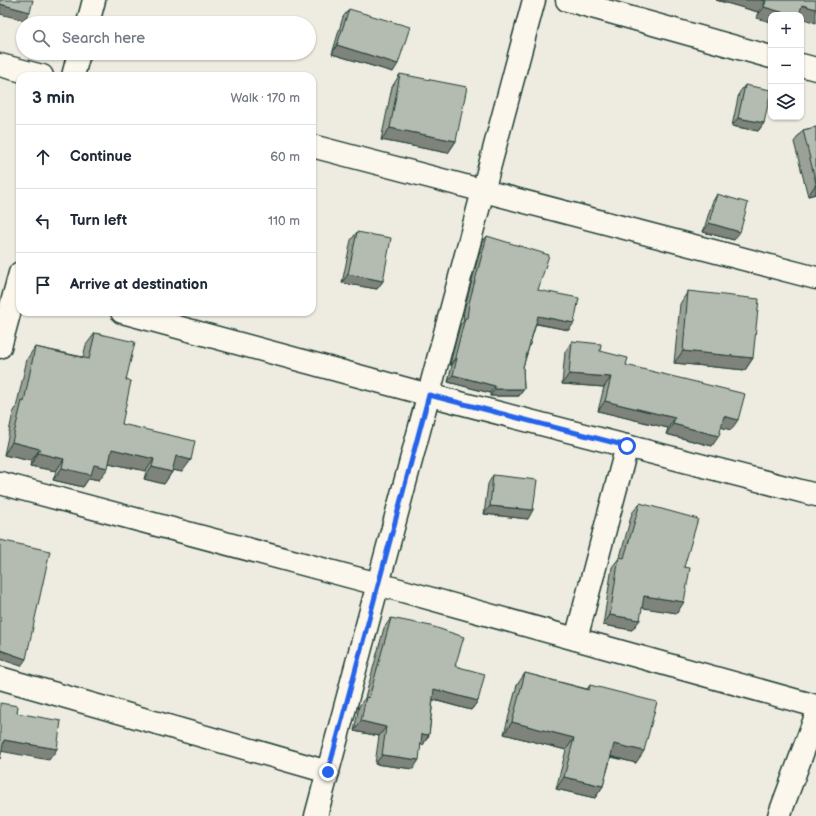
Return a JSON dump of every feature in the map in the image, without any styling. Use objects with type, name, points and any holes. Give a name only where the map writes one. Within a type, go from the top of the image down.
[{"type":"street","points":[[90,16],[94,0]]},
{"type":"street","points":[[316,816],[534,0]]},
{"type":"street","points":[[567,0],[768,56]]},
{"type":"street","points":[[74,72],[77,60]]},
{"type":"street","points":[[0,65],[27,72]]},
{"type":"street","points":[[804,66],[816,69]]},
{"type":"street","points":[[316,147],[816,278]]},
{"type":"street","points":[[0,347],[14,280]]},
{"type":"street","points":[[137,316],[429,395],[816,495]]},
{"type":"street","points":[[576,639],[627,446]]},
{"type":"street","points":[[0,483],[378,584],[816,706]]},
{"type":"street","points":[[0,678],[328,772]]},
{"type":"street","points":[[779,816],[816,716]]},
{"type":"building","points":[[0,0],[33,0],[30,12],[0,4]]},
{"type":"building","points":[[761,0],[816,0],[816,9],[802,5],[800,12],[782,12],[764,7],[766,1]]},
{"type":"building","points":[[349,9],[410,27],[398,64],[337,45]]},
{"type":"building","points":[[400,74],[467,87],[456,141],[390,128]]},
{"type":"building","points":[[745,85],[768,89],[768,104],[764,123],[738,118]]},
{"type":"building","points":[[816,127],[816,183],[803,130]]},
{"type":"building","points":[[717,194],[748,203],[740,232],[709,223]]},
{"type":"building","points":[[357,232],[391,238],[383,281],[348,274]]},
{"type":"building","points":[[487,236],[549,255],[538,290],[579,298],[574,323],[538,316],[523,367],[524,389],[495,389],[495,386],[453,375],[457,358],[455,358],[456,353],[465,318],[467,318],[469,303]]},
{"type":"building","points":[[688,291],[759,299],[753,358],[683,351]]},
{"type":"building","points":[[95,333],[135,342],[126,380],[131,381],[122,424],[195,441],[191,460],[176,456],[172,472],[152,467],[154,459],[112,449],[108,468],[94,465],[91,475],[62,468],[64,459],[38,453],[40,449],[12,442],[22,401],[24,402],[35,347],[89,359]]},
{"type":"building","points":[[572,341],[601,344],[600,351],[628,358],[626,365],[745,394],[738,420],[724,416],[719,436],[673,424],[675,418],[605,401],[611,377],[569,374]]},
{"type":"building","points":[[493,475],[537,480],[533,510],[490,506]]},
{"type":"building","points":[[640,503],[698,519],[684,567],[690,568],[684,602],[644,596],[640,620],[610,615],[619,557],[624,558]]},
{"type":"building","points":[[0,540],[50,551],[26,659],[0,650]]},
{"type":"building","points":[[391,618],[431,626],[464,637],[455,666],[485,674],[478,701],[434,689],[429,735],[422,734],[419,760],[382,755],[386,727],[361,721],[366,697],[369,698]]},
{"type":"building","points":[[525,673],[589,690],[590,685],[657,702],[644,751],[614,744],[603,786],[564,777],[574,738],[512,722]]},
{"type":"building","points":[[0,703],[18,706],[17,713],[61,721],[57,749],[4,740],[0,759]]},
{"type":"route","points":[[328,772],[429,395],[627,446]]}]
